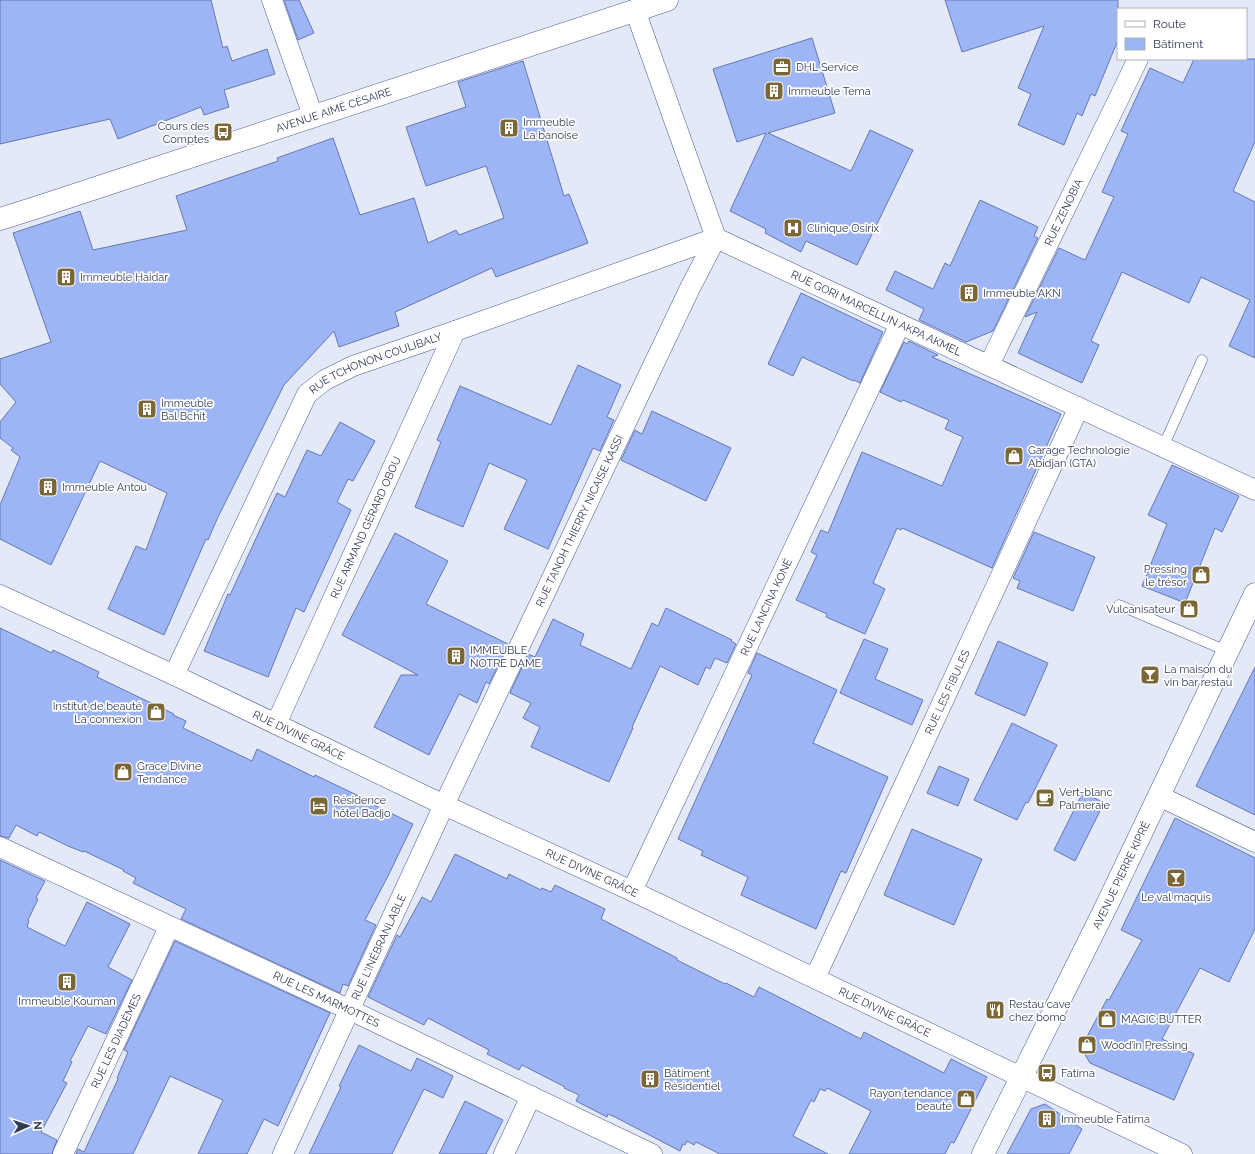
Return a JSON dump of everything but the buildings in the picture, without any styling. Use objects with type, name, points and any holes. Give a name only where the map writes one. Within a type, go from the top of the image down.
[{"type":"street","points":[[272,0],[313,116]]},
{"type":"street","name":"AVENUE AIMÉ CÉSAIRE","points":[[0,219],[38,208],[667,0]]},
{"type":"street","points":[[635,10],[716,238]]},
{"type":"street","name":"RUE ZENOBIA","points":[[989,366],[1138,60]]},
{"type":"street","name":"RUE GORI MARCELLIN AKPA AKMEL","points":[[716,238],[1255,490]]},
{"type":"street","name":"RUE TCHONON COULIBALY","points":[[174,675],[307,394],[325,380],[353,366],[716,238]]},
{"type":"street","name":"RUE TANOH THIERRY NICAISE KASSI","points":[[444,805],[690,288],[716,238]]},
{"type":"street","name":"RUE LANCINA KONÉ","points":[[632,891],[900,324]]},
{"type":"street","name":"RUE ARMAND GÉRARD OBOU","points":[[276,724],[455,331]]},
{"type":"street","name":"RUE LES FIBULES","points":[[815,978],[1080,407]]},
{"type":"street","name":"AVENUE PIERRE KIPRÉ","points":[[983,1154],[1105,909],[1255,594]]},
{"type":"street","name":"RUE DIVINE GRÂCE","points":[[0,595],[174,675],[444,805],[632,891],[1182,1154]]},
{"type":"street","points":[[1159,796],[1255,842]]},
{"type":"street","name":"RUE L'INÉBRANLABLE","points":[[284,1154],[444,805]]},
{"type":"street","name":"RUE LES MARMOTTES","points":[[0,847],[350,1010],[652,1154]]},
{"type":"street","name":"RUE LES DIADÈMES","points":[[63,1154],[169,927]]},
{"type":"street","points":[[504,1154],[531,1096]]},
{"type":"lane","points":[[1164,447],[1202,360]]},
{"type":"lane","points":[[1118,605],[1227,651]]},
{"type":"place","name":"DHL Service","points":[[782,67]]},
{"type":"place","name":"Immeuble Tema","points":[[774,91]]},
{"type":"place","name":"Immeuble La banoise","points":[[509,128]]},
{"type":"place","name":"Cours des Comptes","points":[[223,132]]},
{"type":"place","name":"Clinique Osirix","points":[[793,228]]},
{"type":"place","name":"Immeuble Haidar","points":[[66,277]]},
{"type":"place","name":"Immeuble AKN","points":[[969,293]]},
{"type":"place","name":"Immeuble Bal Bchit","points":[[147,409]]},
{"type":"place","name":"Garage Technologie Abidjan (GTA)","points":[[1014,456]]},
{"type":"place","name":"Immeuble Antou","points":[[48,487]]},
{"type":"place","name":"Pressing le trésor","points":[[1201,575]]},
{"type":"place","name":"Vulcanisateur","points":[[1189,609]]},
{"type":"place","name":"IMMEUBLE NOTRE DAME","points":[[456,656]]},
{"type":"place","name":"La maison du vin bar restau","points":[[1150,675]]},
{"type":"place","name":"Institut de beauté La connexion","points":[[156,712]]},
{"type":"place","name":"Grace Divine Tendance","points":[[123,772]]},
{"type":"place","name":"Vert-blanc Palmeraie","points":[[1045,798]]},
{"type":"place","name":"Résidence hôtel Badjo","points":[[319,806]]},
{"type":"place","name":"Le val maquis","points":[[1176,878]]},
{"type":"place","name":"Immeuble Kouman","points":[[67,982]]},
{"type":"place","name":"Restau cave chez bomo","points":[[995,1010]]},
{"type":"place","name":"MAGIC BUTTER","points":[[1107,1019]]},
{"type":"place","name":"Wood’in Pressing","points":[[1087,1045]]},
{"type":"place","name":"Fatima","points":[[1047,1073]]},
{"type":"place","name":"Bâtiment Résidentiel","points":[[650,1079]]},
{"type":"place","name":"Rayon tendance beauté","points":[[966,1099]]},
{"type":"place","name":"Immeuble Fatima","points":[[1047,1119]]}]
